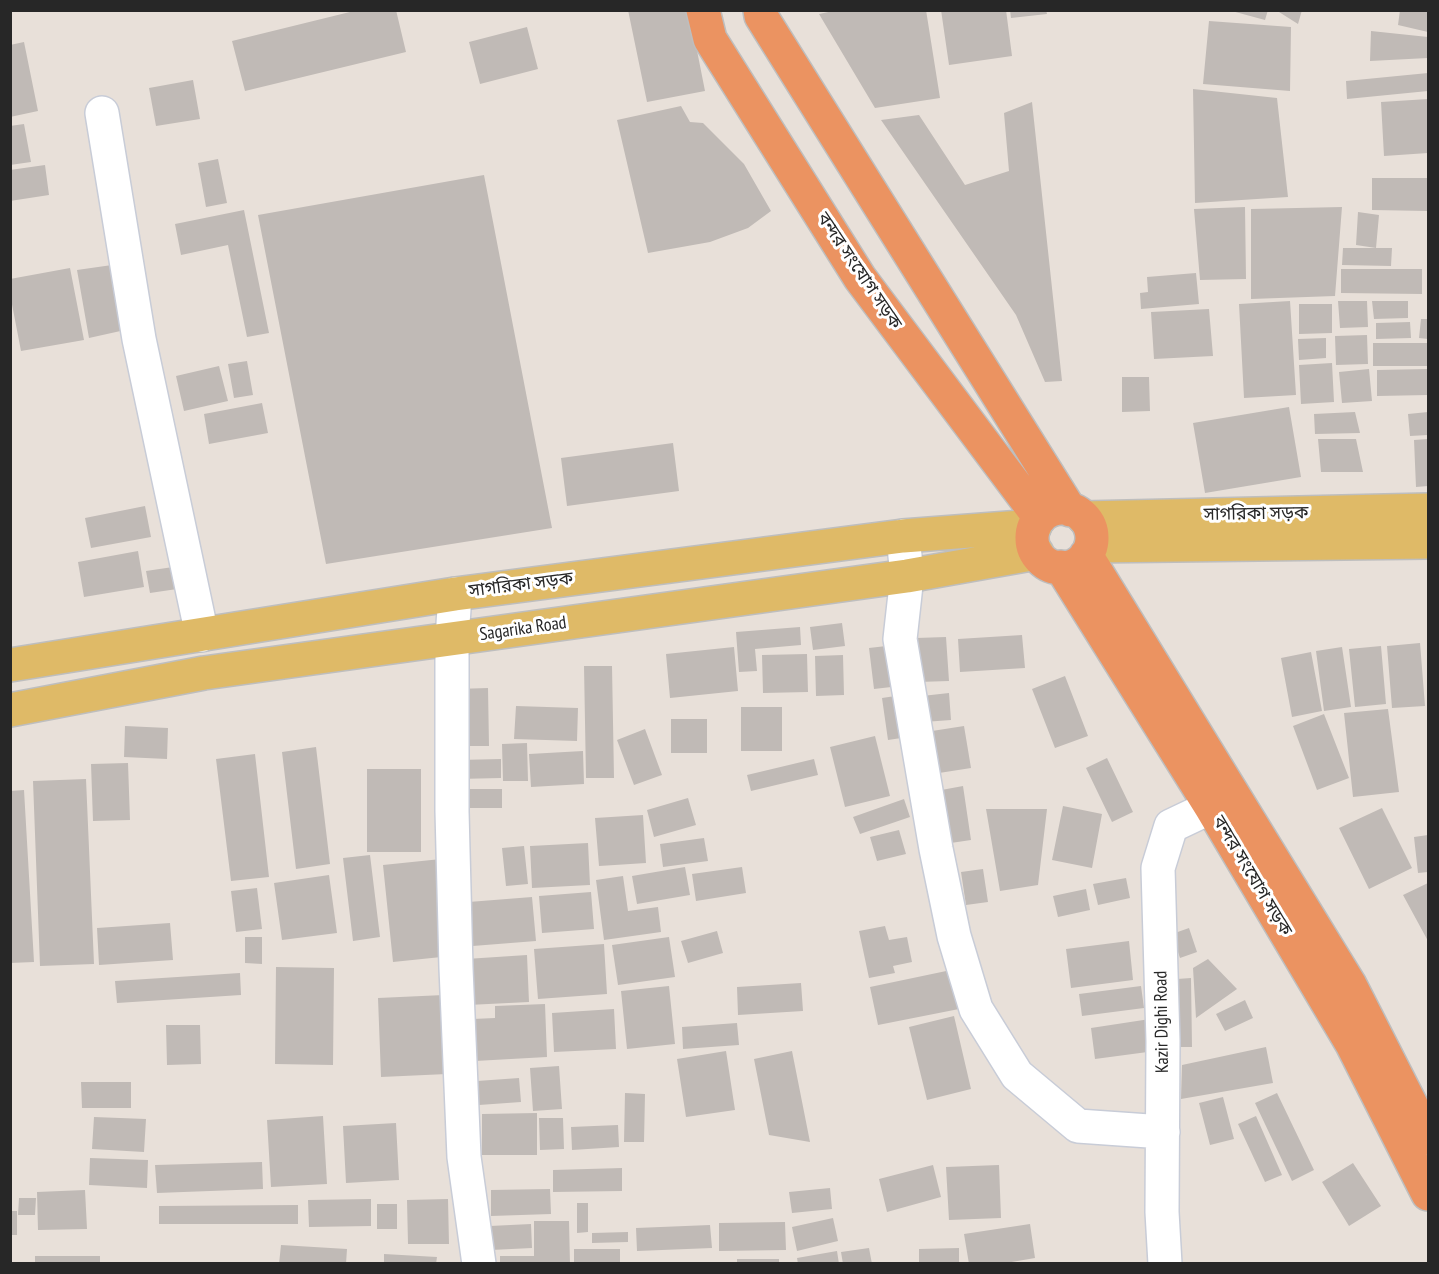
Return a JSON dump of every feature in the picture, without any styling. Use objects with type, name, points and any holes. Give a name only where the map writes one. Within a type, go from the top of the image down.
[{"type":"highway","name":"বন্দর সংযোগ সড়ক","points":[[703,10],[710,39],[860,278],[1063,537],[1350,986],[1428,1138]]},
{"type":"highway","name":"বন্দর সংযোগ সড়ক","points":[[760,10],[761,16],[1063,537],[1211,807],[1352,1044],[1428,1194]]},
{"type":"main road","name":"সাগরিকা সড়ক","points":[[1063,537],[1428,510]]},
{"type":"main road","name":"সাগরিকা সড়ক","points":[[10,665],[455,594],[903,536],[1428,542]]},
{"type":"main road","name":"Sagarika Road","points":[[10,710],[204,673],[907,576],[1063,537]]},
{"type":"street","points":[[102,113],[140,339],[202,634]]},
{"type":"street","points":[[903,536],[907,576],[900,639],[938,860],[954,936],[976,1010],[1017,1075],[1078,1126],[1163,1132]]},
{"type":"street","points":[[455,594],[452,639],[452,812],[463,1146],[479,1263]]},
{"type":"street","name":"Kazir Dighi Road","points":[[1165,1263],[1162,1212],[1163,1041],[1158,868],[1171,826],[1211,807]]},
{"type":"building","points":[[358,10],[396,10],[406,52],[245,91],[232,41]]},
{"type":"building","points":[[628,10],[689,10],[705,91],[647,102]]},
{"type":"building","points":[[838,10],[926,10],[940,98],[875,108],[819,14]]},
{"type":"building","points":[[941,10],[1006,10],[1012,56],[949,65]]},
{"type":"building","points":[[1010,10],[1046,10],[1047,14],[1011,18]]},
{"type":"building","points":[[1228,10],[1268,10],[1265,20]]},
{"type":"building","points":[[1280,10],[1302,10],[1298,24],[1279,12]]},
{"type":"building","points":[[1400,10],[1428,10],[1428,32],[1398,25]]},
{"type":"building","points":[[1209,21],[1291,27],[1290,91],[1203,84]]},
{"type":"building","points":[[527,27],[538,69],[480,84],[469,42]]},
{"type":"building","points":[[1371,31],[1428,37],[1428,58],[1370,61]]},
{"type":"building","points":[[24,42],[38,111],[10,117],[10,45]]},
{"type":"building","points":[[1428,73],[1428,91],[1347,99],[1346,81]]},
{"type":"building","points":[[193,80],[200,119],[156,126],[149,88]]},
{"type":"building","points":[[1193,89],[1277,98],[1288,197],[1195,203]]},
{"type":"building","points":[[1428,99],[1428,153],[1384,156],[1381,102]]},
{"type":"building","points":[[1032,102],[1062,381],[1045,382],[1016,315],[881,120],[919,115],[965,185],[1009,171],[1004,113]]},
{"type":"building","points":[[681,106],[690,122],[703,123],[744,164],[771,211],[748,228],[710,242],[648,253],[617,120]]},
{"type":"building","points":[[24,124],[31,162],[10,165],[10,126]]},
{"type":"building","points":[[218,159],[227,203],[206,207],[198,163]]},
{"type":"building","points":[[45,165],[49,195],[10,201],[10,170]]},
{"type":"building","points":[[484,175],[552,528],[326,564],[258,215]]},
{"type":"building","points":[[1372,178],[1428,178],[1428,211],[1372,210]]},
{"type":"building","points":[[1245,207],[1246,279],[1200,280],[1194,209]]},
{"type":"building","points":[[1342,207],[1335,296],[1251,299],[1251,209]]},
{"type":"building","points":[[244,210],[269,333],[247,337],[228,245],[181,255],[175,224]]},
{"type":"building","points":[[1358,212],[1379,215],[1376,248],[1356,245]]},
{"type":"building","points":[[1343,248],[1392,248],[1391,266],[1342,265]]},
{"type":"building","points":[[112,265],[125,330],[89,338],[77,270]]},
{"type":"building","points":[[70,268],[84,340],[21,351],[10,294],[10,279]]},
{"type":"building","points":[[1341,269],[1422,269],[1422,294],[1341,293]]},
{"type":"building","points":[[1196,273],[1199,304],[1141,309],[1140,293],[1148,292],[1147,277]]},
{"type":"building","points":[[1290,301],[1296,395],[1244,398],[1239,304]]},
{"type":"building","points":[[1338,301],[1367,301],[1368,327],[1340,328]]},
{"type":"building","points":[[1372,301],[1408,301],[1408,318],[1374,319]]},
{"type":"building","points":[[1299,304],[1332,304],[1332,333],[1299,334]]},
{"type":"building","points":[[1209,309],[1213,356],[1154,359],[1151,312]]},
{"type":"building","points":[[1421,319],[1428,319],[1428,339],[1419,338]]},
{"type":"building","points":[[1410,322],[1411,338],[1376,339],[1376,323]]},
{"type":"building","points":[[1367,335],[1368,364],[1336,365],[1335,336]]},
{"type":"building","points":[[1326,338],[1326,358],[1299,360],[1298,339]]},
{"type":"building","points":[[1373,343],[1428,343],[1428,366],[1373,366]]},
{"type":"building","points":[[247,361],[253,395],[234,398],[228,364]]},
{"type":"building","points":[[1332,363],[1334,402],[1301,404],[1299,365]]},
{"type":"building","points":[[219,366],[228,401],[184,411],[176,376]]},
{"type":"building","points":[[1369,369],[1372,401],[1342,403],[1339,372]]},
{"type":"building","points":[[1428,369],[1428,395],[1377,396],[1377,370]]},
{"type":"building","points":[[1122,377],[1149,377],[1150,411],[1122,412]]},
{"type":"building","points":[[262,403],[268,433],[209,444],[204,414]]},
{"type":"building","points":[[1289,407],[1301,477],[1205,493],[1193,423]]},
{"type":"building","points":[[1355,412],[1360,433],[1315,434],[1314,414]]},
{"type":"building","points":[[1428,412],[1428,435],[1410,436],[1408,414]]},
{"type":"building","points":[[1318,439],[1356,439],[1363,472],[1321,472]]},
{"type":"building","points":[[1428,439],[1428,486],[1416,487],[1414,440]]},
{"type":"building","points":[[673,443],[679,491],[567,506],[561,458]]},
{"type":"building","points":[[145,506],[151,537],[91,548],[85,518]]},
{"type":"building","points":[[138,551],[144,587],[84,597],[78,562]]},
{"type":"building","points":[[173,567],[177,589],[150,593],[146,571]]},
{"type":"building","points":[[842,623],[845,646],[813,650],[810,627]]},
{"type":"building","points":[[800,627],[801,645],[755,649],[757,671],[739,672],[736,632]]},
{"type":"building","points":[[1022,635],[1025,668],[960,672],[958,639]]},
{"type":"building","points":[[946,637],[949,681],[918,682],[916,638]]},
{"type":"building","points":[[1420,643],[1425,706],[1392,708],[1387,646]]},
{"type":"building","points":[[895,645],[900,686],[874,689],[869,648]]},
{"type":"building","points":[[1381,646],[1386,704],[1355,707],[1349,649]]},
{"type":"building","points":[[734,647],[738,691],[670,698],[666,654]]},
{"type":"building","points":[[1342,647],[1351,707],[1324,711],[1316,651]]},
{"type":"building","points":[[1311,652],[1322,711],[1292,717],[1281,658]]},
{"type":"building","points":[[807,654],[808,692],[763,693],[762,655]]},
{"type":"building","points":[[843,655],[844,695],[816,696],[815,656]]},
{"type":"building","points":[[584,666],[612,666],[614,778],[586,778]]},
{"type":"building","points":[[1065,676],[1088,736],[1055,748],[1032,689]]},
{"type":"building","points":[[488,688],[489,746],[457,746],[456,689]]},
{"type":"building","points":[[949,693],[951,720],[924,722],[922,696]]},
{"type":"building","points":[[902,695],[908,737],[888,740],[882,698]]},
{"type":"building","points":[[516,706],[578,708],[577,741],[514,739]]},
{"type":"building","points":[[741,707],[782,707],[782,751],[741,751]]},
{"type":"building","points":[[1388,709],[1399,792],[1353,797],[1344,713]]},
{"type":"building","points":[[1324,714],[1349,778],[1317,790],[1293,726]]},
{"type":"building","points":[[671,719],[707,719],[707,753],[671,753]]},
{"type":"building","points":[[125,726],[168,728],[167,759],[124,757]]},
{"type":"building","points":[[964,726],[971,768],[939,773],[932,731]]},
{"type":"building","points":[[645,729],[662,775],[634,785],[617,740]]},
{"type":"building","points":[[875,736],[890,796],[845,807],[830,747]]},
{"type":"building","points":[[527,743],[528,781],[503,781],[502,744]]},
{"type":"building","points":[[316,747],[330,864],[296,869],[282,752]]},
{"type":"building","points":[[583,751],[584,784],[531,787],[529,754]]},
{"type":"building","points":[[255,754],[269,877],[231,881],[216,759]]},
{"type":"building","points":[[1107,758],[1133,812],[1112,822],[1086,768]]},
{"type":"building","points":[[501,759],[501,778],[458,779],[458,760]]},
{"type":"building","points":[[814,759],[818,775],[751,791],[747,775]]},
{"type":"building","points":[[128,763],[130,820],[93,821],[91,764]]},
{"type":"building","points":[[367,769],[421,769],[421,852],[367,852]]},
{"type":"building","points":[[86,779],[94,964],[40,966],[33,781]]},
{"type":"building","points":[[963,786],[971,840],[944,844],[936,791]]},
{"type":"building","points":[[458,789],[502,789],[502,808],[458,808]]},
{"type":"building","points":[[24,790],[34,962],[10,963],[10,791]]},
{"type":"building","points":[[688,798],[696,825],[654,837],[647,810]]},
{"type":"building","points":[[904,799],[910,817],[860,834],[853,817]]},
{"type":"building","points":[[1063,806],[1102,814],[1092,868],[1052,860]]},
{"type":"building","points":[[1382,808],[1412,868],[1369,889],[1339,828]]},
{"type":"building","points":[[986,809],[1047,809],[1038,885],[1000,891]]},
{"type":"building","points":[[643,815],[646,863],[599,866],[595,818]]},
{"type":"building","points":[[899,830],[906,854],[877,861],[870,837]]},
{"type":"building","points":[[1428,835],[1428,872],[1418,873],[1414,837]]},
{"type":"building","points":[[704,838],[708,861],[663,867],[660,844]]},
{"type":"building","points":[[588,843],[590,885],[532,888],[530,846]]},
{"type":"building","points":[[524,846],[528,884],[506,886],[502,848]]},
{"type":"building","points":[[370,855],[380,937],[353,941],[343,858]]},
{"type":"building","points":[[441,859],[451,956],[393,962],[383,865]]},
{"type":"building","points":[[685,867],[690,895],[637,904],[632,876]]},
{"type":"building","points":[[742,867],[746,893],[696,901],[692,874]]},
{"type":"building","points":[[983,869],[988,902],[966,905],[961,872]]},
{"type":"building","points":[[329,875],[337,933],[282,940],[274,883]]},
{"type":"building","points":[[623,876],[628,911],[658,907],[661,932],[604,940],[596,880]]},
{"type":"building","points":[[1126,878],[1130,898],[1098,905],[1093,884]]},
{"type":"building","points":[[1428,883],[1428,941],[1403,895]]},
{"type":"building","points":[[257,888],[262,929],[236,932],[231,891]]},
{"type":"building","points":[[1086,889],[1090,910],[1058,917],[1053,896]]},
{"type":"building","points":[[591,892],[594,929],[542,933],[539,896]]},
{"type":"building","points":[[532,897],[536,941],[460,947],[456,903]]},
{"type":"building","points":[[170,923],[173,960],[99,965],[97,928]]},
{"type":"building","points":[[885,926],[889,940],[907,937],[912,962],[893,966],[895,973],[869,978],[859,931]]},
{"type":"building","points":[[1189,928],[1197,952],[1180,958],[1172,934]]},
{"type":"building","points":[[717,931],[723,953],[688,963],[681,941]]},
{"type":"building","points":[[245,937],[262,937],[262,964],[245,963]]},
{"type":"building","points":[[669,937],[675,977],[618,985],[612,945]]},
{"type":"building","points":[[1129,941],[1133,980],[1071,988],[1066,949]]},
{"type":"building","points":[[604,944],[607,994],[538,999],[534,949]]},
{"type":"building","points":[[527,955],[529,1002],[468,1005],[466,959]]},
{"type":"building","points":[[1208,959],[1237,989],[1196,1018],[1193,968]]},
{"type":"building","points":[[276,967],[334,968],[333,1065],[275,1064]]},
{"type":"building","points":[[951,970],[959,1009],[878,1025],[870,987]]},
{"type":"building","points":[[240,973],[241,995],[117,1003],[115,981]]},
{"type":"building","points":[[1191,978],[1192,1047],[1178,1047],[1177,979]]},
{"type":"building","points":[[801,983],[803,1011],[738,1015],[737,987]]},
{"type":"building","points":[[669,986],[675,1044],[627,1049],[621,991]]},
{"type":"building","points":[[1141,986],[1144,1008],[1082,1016],[1079,994]]},
{"type":"building","points":[[444,995],[447,1074],[381,1077],[378,998]]},
{"type":"building","points":[[1245,1000],[1253,1018],[1225,1031],[1216,1014]]},
{"type":"building","points":[[545,1004],[547,1057],[475,1061],[473,1019],[495,1018],[495,1006]]},
{"type":"building","points":[[614,1009],[616,1049],[554,1052],[552,1013]]},
{"type":"building","points":[[954,1016],[971,1089],[927,1100],[909,1027]]},
{"type":"building","points":[[1150,1019],[1155,1051],[1095,1059],[1091,1028]]},
{"type":"building","points":[[737,1023],[739,1045],[683,1049],[682,1027]]},
{"type":"building","points":[[166,1025],[200,1025],[201,1064],[167,1065]]},
{"type":"building","points":[[1266,1047],[1273,1083],[1181,1099],[1182,1065]]},
{"type":"building","points":[[726,1051],[735,1110],[686,1117],[677,1059]]},
{"type":"building","points":[[792,1051],[810,1142],[769,1135],[754,1059]]},
{"type":"building","points":[[559,1066],[562,1109],[533,1111],[530,1068]]},
{"type":"building","points":[[519,1078],[521,1102],[479,1105],[477,1081]]},
{"type":"building","points":[[81,1082],[131,1082],[131,1108],[82,1108]]},
{"type":"building","points":[[625,1093],[645,1094],[644,1142],[624,1142]]},
{"type":"building","points":[[1277,1093],[1314,1170],[1292,1181],[1255,1103]]},
{"type":"building","points":[[1223,1097],[1234,1139],[1210,1145],[1199,1103]]},
{"type":"building","points":[[537,1113],[537,1155],[482,1155],[482,1114]]},
{"type":"building","points":[[323,1116],[327,1184],[271,1187],[267,1120]]},
{"type":"building","points":[[1256,1116],[1282,1175],[1265,1182],[1238,1124]]},
{"type":"building","points":[[94,1117],[146,1119],[144,1152],[92,1149]]},
{"type":"building","points":[[539,1118],[563,1118],[564,1149],[540,1150]]},
{"type":"building","points":[[396,1123],[399,1180],[346,1183],[343,1126]]},
{"type":"building","points":[[618,1125],[619,1147],[572,1150],[571,1127]]},
{"type":"building","points":[[90,1158],[148,1160],[147,1188],[89,1185]]},
{"type":"building","points":[[262,1162],[263,1189],[157,1193],[155,1165]]},
{"type":"building","points":[[1353,1163],[1381,1206],[1349,1226],[1322,1182]]},
{"type":"building","points":[[933,1165],[941,1197],[887,1212],[879,1179]]},
{"type":"building","points":[[999,1165],[1001,1218],[949,1220],[946,1167]]},
{"type":"building","points":[[622,1168],[622,1191],[553,1192],[553,1170]]},
{"type":"building","points":[[830,1188],[832,1209],[792,1213],[789,1192]]},
{"type":"building","points":[[550,1189],[551,1214],[491,1216],[491,1190]]},
{"type":"building","points":[[85,1190],[87,1229],[38,1230],[37,1192]]},
{"type":"building","points":[[19,1198],[36,1198],[35,1215],[18,1215]]},
{"type":"building","points":[[371,1199],[371,1226],[309,1227],[308,1200]]},
{"type":"building","points":[[448,1199],[449,1244],[408,1244],[407,1200]]},
{"type":"building","points":[[577,1203],[588,1203],[588,1232],[577,1233]]},
{"type":"building","points":[[377,1204],[397,1204],[397,1229],[377,1229]]},
{"type":"building","points":[[298,1205],[298,1224],[159,1224],[159,1206]]},
{"type":"building","points":[[10,1211],[17,1211],[17,1235],[10,1235]]},
{"type":"building","points":[[833,1218],[838,1241],[797,1251],[792,1227]]},
{"type":"building","points":[[534,1221],[569,1221],[570,1264],[500,1264],[500,1256],[534,1256]]},
{"type":"building","points":[[785,1222],[786,1250],[719,1251],[719,1223]]},
{"type":"building","points":[[531,1224],[532,1248],[491,1250],[490,1226]]},
{"type":"building","points":[[1030,1224],[1035,1258],[1000,1264],[969,1264],[964,1234]]},
{"type":"building","points":[[710,1225],[712,1248],[637,1251],[636,1228]]},
{"type":"building","points":[[628,1232],[628,1242],[592,1243],[592,1233]]},
{"type":"building","points":[[281,1245],[347,1249],[346,1264],[279,1264]]},
{"type":"building","points":[[869,1248],[872,1264],[843,1264],[841,1252]]},
{"type":"building","points":[[959,1248],[959,1264],[919,1264],[919,1249]]},
{"type":"building","points":[[574,1249],[620,1249],[620,1264],[574,1264]]},
{"type":"building","points":[[837,1251],[839,1264],[798,1264],[797,1258]]},
{"type":"building","points":[[384,1254],[437,1257],[436,1264],[384,1264]]},
{"type":"building","points":[[35,1256],[100,1256],[100,1264],[35,1264]]},
{"type":"building","points":[[737,1259],[779,1259],[779,1264],[737,1264]]}]
